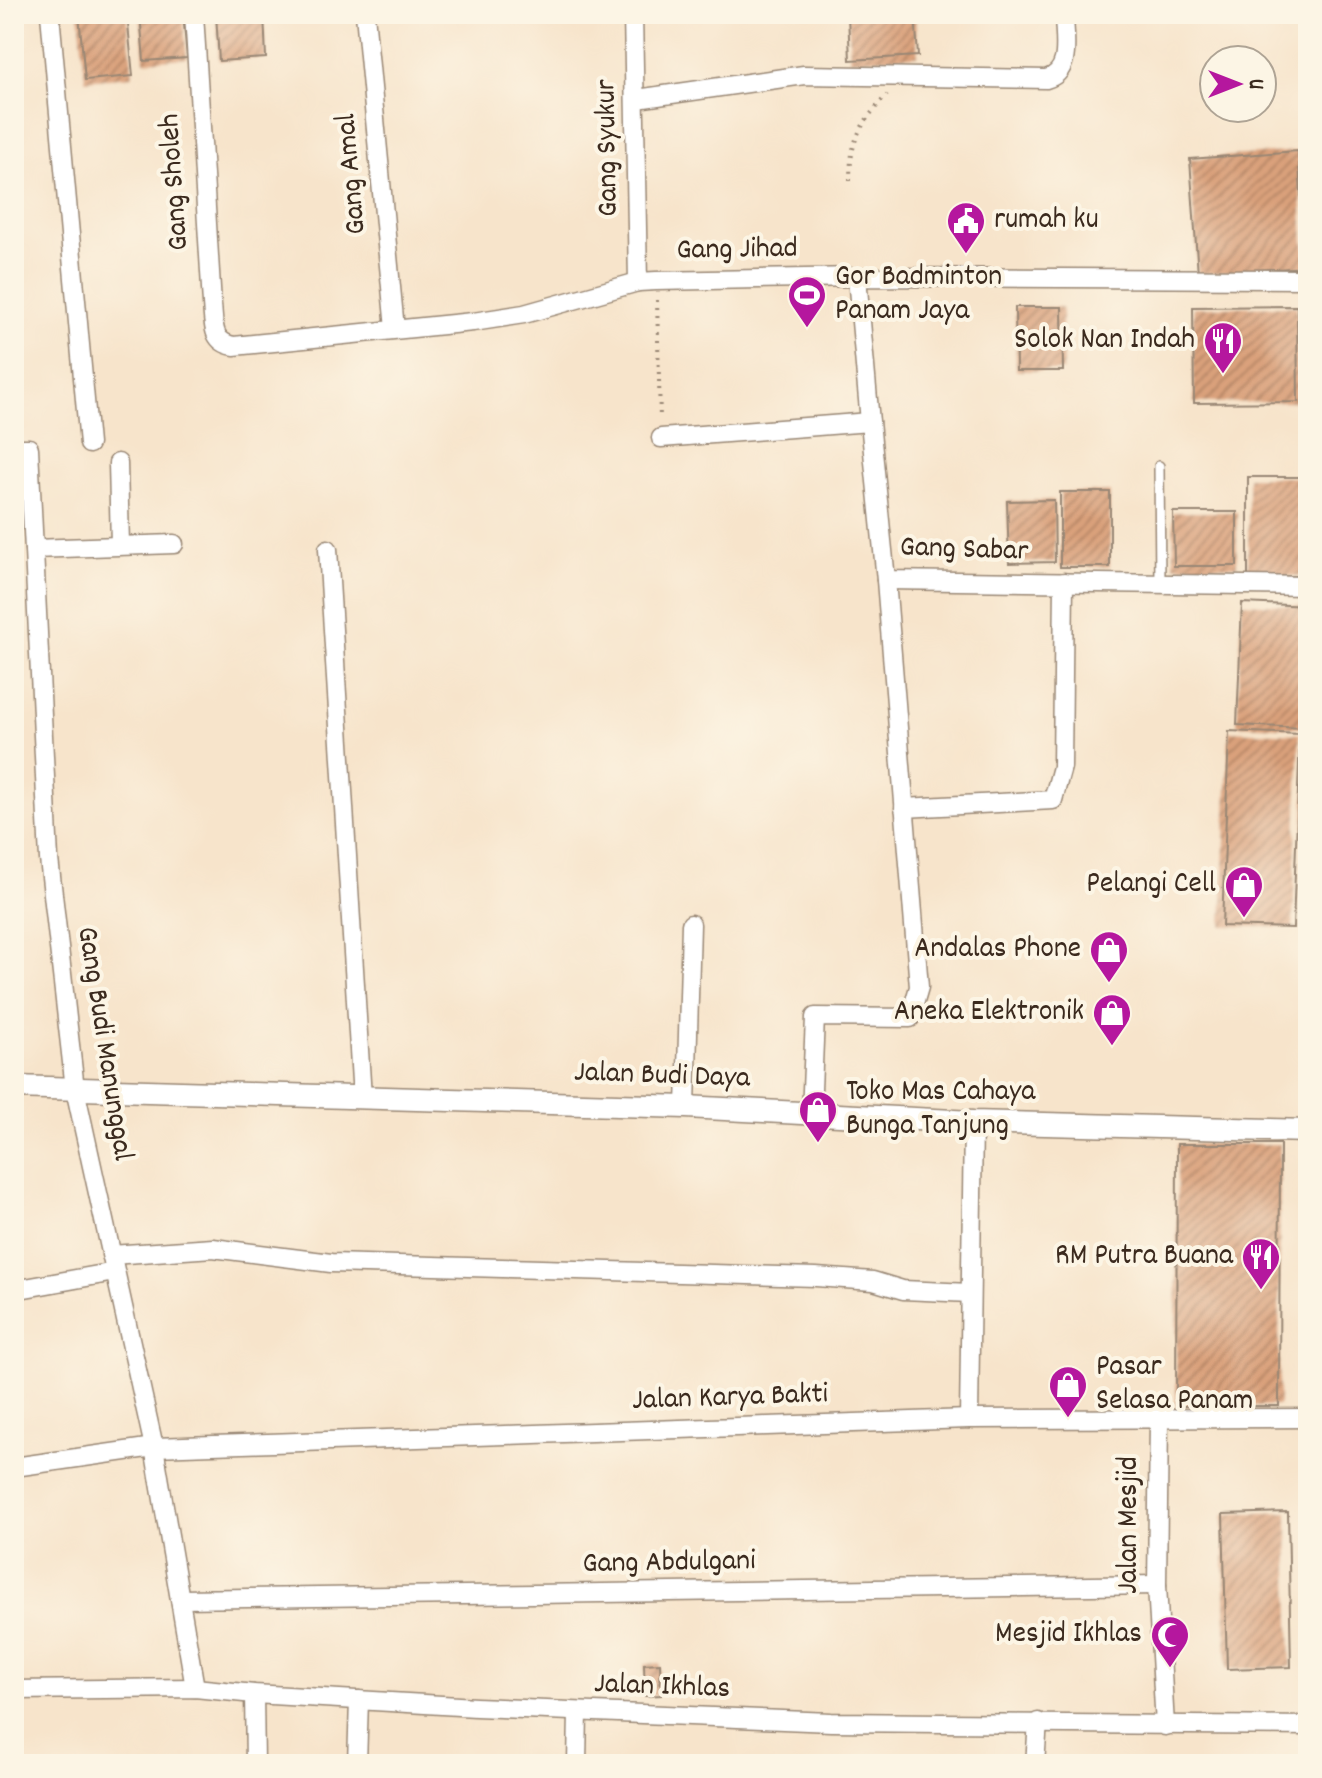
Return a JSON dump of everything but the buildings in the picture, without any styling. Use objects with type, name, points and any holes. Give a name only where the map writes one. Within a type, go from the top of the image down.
[{"type":"street","points":[[50,14],[89,444]]},
{"type":"street","name":"Gang Sholeh","points":[[194,14],[212,304],[215,336],[222,344]]},
{"type":"street","name":"Gang Amal","points":[[365,14],[395,329]]},
{"type":"street","name":"Gang Syukur","points":[[633,14],[647,282]]},
{"type":"street","points":[[637,99],[773,77],[914,74],[1046,79],[1057,76],[1064,66],[1064,14]]},
{"type":"street","name":"Gang Jihad","points":[[222,344],[234,346],[524,314],[647,282],[857,277],[1308,279]]},
{"type":"street","name":"Gang Sabar","points":[[857,277],[886,580],[1308,586]]},
{"type":"street","points":[[661,438],[870,422]]},
{"type":"street","name":"Gang Budi Manunggal","points":[[21,448],[34,549],[49,859],[75,1089],[154,1447],[195,1688]]},
{"type":"street","points":[[118,463],[120,545]]},
{"type":"street","points":[[34,549],[174,544]]},
{"type":"street","points":[[328,549],[362,1098]]},
{"type":"street","points":[[811,1114],[815,1017],[910,1018],[919,987],[886,580]]},
{"type":"street","points":[[904,808],[1053,800],[1062,767],[1064,582]]},
{"type":"street","points":[[686,1107],[691,924]]},
{"type":"street","name":"Jalan Budi Daya","points":[[14,1087],[686,1107],[973,1122],[1308,1131]]},
{"type":"street","points":[[969,1419],[973,1122]]},
{"type":"street","points":[[14,1290],[113,1263],[213,1248],[331,1263],[816,1277],[873,1281],[903,1290],[970,1293]]},
{"type":"street","name":"Jalan Karya Bakti","points":[[14,1467],[154,1447],[969,1419],[1308,1418]]},
{"type":"street","name":"Jalan Mesjid","points":[[1159,1420],[1157,1585],[1165,1726]]},
{"type":"street","name":"Gang Abdulgani","points":[[182,1599],[1157,1585]]},
{"type":"street","name":"Jalan Ikhlas","points":[[14,1690],[195,1688],[578,1712],[831,1722],[1308,1726]]},
{"type":"street","points":[[254,1694],[255,1764]]},
{"type":"street","points":[[357,1764],[359,1700]]},
{"type":"street","points":[[577,1764],[578,1712]]},
{"type":"street","points":[[1035,1764],[1038,1722]]},
{"type":"lane","points":[[1159,466],[1160,584]]},
{"type":"path","points":[[850,181],[850,152],[864,120],[892,90],[914,74]]},
{"type":"path","points":[[647,282],[661,438]]},
{"type":"place","name":"rumah ku","points":[[966,255]]},
{"type":"place","name":"Gor Badminton Panam Jaya","points":[[807,329]]},
{"type":"place","name":"Solok Nan Indah","points":[[1223,375]]},
{"type":"place","name":"Pelangi Cell","points":[[1244,919]]},
{"type":"place","name":"Andalas Phone","points":[[1109,984]]},
{"type":"place","name":"Aneka Elektronik","points":[[1112,1047]]},
{"type":"place","name":"Toko Mas Cahaya Bunga Tanjung","points":[[818,1144]]},
{"type":"place","name":"RM Putra Buana","points":[[1261,1291]]},
{"type":"place","name":"Pasar Selasa Panam","points":[[1068,1419]]},
{"type":"place","name":"Mesjid Ikhlas","points":[[1170,1669]]}]
